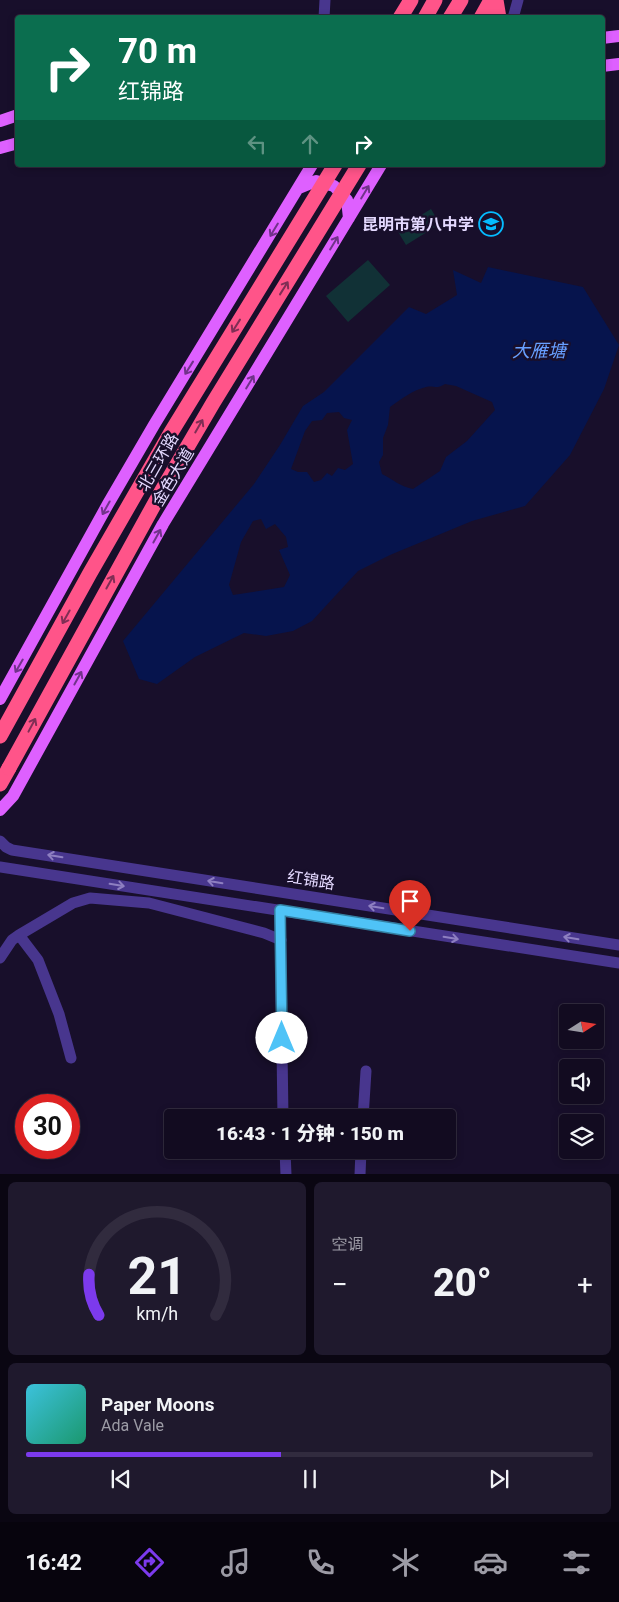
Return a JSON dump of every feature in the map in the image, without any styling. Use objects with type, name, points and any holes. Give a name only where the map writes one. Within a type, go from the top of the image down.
[{"type":"highway","points":[[402,15],[412,0]]},
{"type":"highway","points":[[427,15],[435,0]]},
{"type":"highway","points":[[452,15],[461,0]]},
{"type":"highway","points":[[483,15],[491,0]]},
{"type":"highway","points":[[496,0],[498,15]]},
{"type":"highway","name":"北三环路","points":[[0,736],[90,573],[170,434],[334,167]]},
{"type":"highway","name":"北三环路","points":[[0,784],[161,492],[213,403],[358,167]]},
{"type":"main road","points":[[605,38],[619,36]]},
{"type":"main road","points":[[605,66],[619,64]]},
{"type":"main road","points":[[0,121],[15,116]]},
{"type":"main road","points":[[0,148],[15,144]]},
{"type":"main road","points":[[0,699],[149,433],[311,167]]},
{"type":"main road","name":"金色大道","points":[[0,810],[13,796],[164,524],[380,167]]},
{"type":"main road","points":[[299,188],[316,181],[334,186],[347,200],[349,218]]},
{"type":"street","points":[[324,0],[324,15]]},
{"type":"street","points":[[514,15],[518,0]]},
{"type":"street","name":"红锦路","points":[[0,841],[12,850],[619,945]]},
{"type":"street","points":[[0,867],[619,964]]},
{"type":"street","points":[[0,958],[12,940],[19,935],[73,903],[90,898],[149,903],[239,926],[281,940]]},
{"type":"street","points":[[280,910],[283,1109]]},
{"type":"street","points":[[19,935],[38,960],[59,1014],[71,1058]]},
{"type":"street","points":[[364,1109],[366,1071]]},
{"type":"street","points":[[285,1159],[286,1174]]},
{"type":"street","points":[[360,1174],[361,1159]]},
{"type":"green space","points":[[431,209],[440,224],[406,245],[397,230]]},
{"type":"green space","points":[[368,260],[390,285],[348,322],[326,296]]},
{"type":"water","name":"大雁塘","points":[[488,267],[583,287],[619,345],[604,389],[570,455],[525,506],[472,521],[390,555],[358,571],[312,621],[293,631],[266,636],[244,633],[195,657],[157,684],[139,679],[123,641],[254,484],[303,406],[324,392],[409,307],[426,314],[457,295],[453,270],[481,283]],"holes":[[[445,384],[456,386],[492,402],[495,410],[467,441],[446,457],[440,471],[413,489],[404,486],[382,474],[379,462],[383,455],[383,438],[388,425],[390,407],[416,390],[426,387],[439,387]],[[339,412],[344,418],[352,420],[347,430],[353,464],[345,470],[338,468],[332,476],[327,473],[321,480],[314,482],[307,472],[298,472],[291,469],[305,431],[312,421],[322,420],[327,413]],[[261,519],[266,529],[275,524],[286,537],[288,547],[279,550],[290,575],[284,587],[233,595],[229,585],[241,542],[253,521]]]},
{"type":"place","name":"昆明市第八中学","points":[[491,224]]},
{"type":"route","points":[[282,1038],[280,910],[410,931]]}]
